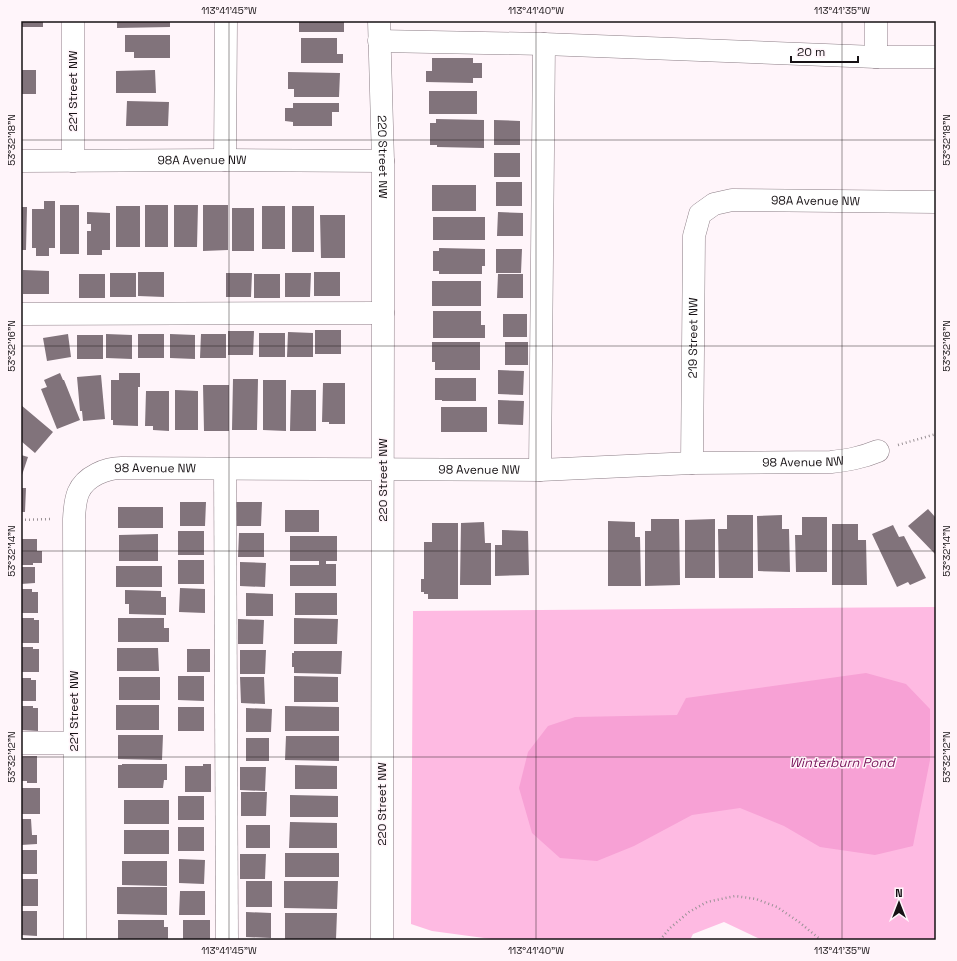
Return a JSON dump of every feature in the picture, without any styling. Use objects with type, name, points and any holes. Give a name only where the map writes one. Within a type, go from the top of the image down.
[{"type":"street","name":"221 Street NW","points":[[73,21],[73,161]]},
{"type":"street","points":[[225,160],[226,21]]},
{"type":"street","points":[[876,21],[876,57]]},
{"type":"street","points":[[379,31],[544,44],[876,57],[936,57]]},
{"type":"street","name":"220 Street NW","points":[[379,31],[383,161],[384,470],[382,940]]},
{"type":"street","points":[[540,470],[544,44]]},
{"type":"street","name":"98A Avenue NW","points":[[21,161],[383,161]]},
{"type":"street","name":"98A Avenue NW","points":[[700,214],[714,204],[732,200],[936,202]]},
{"type":"street","name":"219 Street NW","points":[[692,463],[694,236],[700,214]]},
{"type":"street","points":[[21,314],[383,313]]},
{"type":"street","name":"98 Avenue NW","points":[[83,484],[90,477],[110,468],[540,470],[692,463],[830,462],[852,460],[878,451]]},
{"type":"street","points":[[225,468],[227,940]]},
{"type":"street","name":"221 Street NW","points":[[75,940],[74,519],[75,502],[78,492],[83,484]]},
{"type":"street","points":[[21,743],[74,743]]},
{"type":"path","points":[[878,451],[936,434]]},
{"type":"path","points":[[21,520],[74,519]]},
{"type":"path","points":[[660,940],[670,928],[689,912],[707,902],[735,896],[756,899],[777,907],[799,922],[821,940]]},
{"type":"shaded area","points":[[936,607],[936,940],[762,940],[724,922],[693,934],[690,940],[499,940],[432,931],[411,924],[413,611]]},
{"type":"water","name":"Winterburn Pond","points":[[866,673],[906,684],[930,709],[930,760],[913,846],[875,855],[820,847],[784,826],[740,808],[692,815],[634,846],[597,861],[560,858],[532,833],[519,788],[528,752],[548,726],[575,717],[677,715],[686,698]]},
{"type":"building","points":[[21,21],[43,21],[43,27],[21,27]]},
{"type":"building","points":[[117,21],[170,21],[170,27],[117,28]]},
{"type":"building","points":[[299,21],[344,21],[344,32],[299,32]]},
{"type":"building","points":[[125,35],[170,35],[170,58],[134,58],[134,52],[125,52]]},
{"type":"building","points":[[301,38],[337,38],[337,54],[343,54],[343,63],[301,63]]},
{"type":"building","points":[[432,58],[473,58],[473,63],[482,63],[482,78],[473,78],[473,83],[426,82],[426,71],[432,71]]},
{"type":"building","points":[[21,70],[36,70],[36,94],[21,94]]},
{"type":"building","points":[[155,70],[156,93],[116,93],[116,71]]},
{"type":"building","points":[[288,72],[340,73],[339,97],[294,97],[294,89],[288,89]]},
{"type":"building","points":[[429,91],[477,91],[477,114],[429,114]]},
{"type":"building","points":[[127,101],[169,102],[168,126],[126,126]]},
{"type":"building","points":[[293,103],[339,103],[339,112],[332,112],[332,126],[293,126],[293,122],[285,121],[285,108],[293,108]]},
{"type":"building","points":[[436,119],[484,120],[484,148],[437,147],[437,145],[430,145],[430,123],[436,123]]},
{"type":"building","points":[[494,120],[520,121],[520,145],[494,145]]},
{"type":"building","points":[[494,153],[520,153],[520,177],[494,177]]},
{"type":"building","points":[[496,182],[522,182],[522,206],[496,206]]},
{"type":"building","points":[[432,185],[476,185],[476,211],[432,211]]},
{"type":"building","points":[[44,201],[55,201],[55,248],[49,248],[49,256],[36,256],[36,248],[32,248],[32,209],[44,209]]},
{"type":"building","points":[[60,205],[79,205],[79,254],[60,254]]},
{"type":"building","points":[[145,205],[168,205],[168,247],[145,247]]},
{"type":"building","points":[[174,205],[198,205],[197,247],[174,247]]},
{"type":"building","points":[[203,205],[228,205],[228,250],[203,251]]},
{"type":"building","points":[[116,206],[140,206],[140,247],[116,247]]},
{"type":"building","points":[[262,206],[285,206],[285,249],[262,249]]},
{"type":"building","points":[[292,206],[314,206],[314,252],[292,252]]},
{"type":"building","points":[[21,207],[27,207],[26,250],[21,250]]},
{"type":"building","points":[[232,208],[254,208],[254,251],[232,251]]},
{"type":"building","points":[[87,212],[110,213],[110,250],[102,250],[102,255],[87,255],[87,231],[91,231],[91,224],[87,224]]},
{"type":"building","points":[[498,212],[523,213],[523,236],[497,236]]},
{"type":"building","points":[[320,215],[345,215],[345,258],[321,258]]},
{"type":"building","points":[[433,217],[485,217],[485,240],[433,240]]},
{"type":"building","points":[[439,248],[485,249],[485,266],[482,266],[482,274],[439,274],[439,271],[433,271],[433,251],[439,251]]},
{"type":"building","points":[[496,249],[522,249],[521,273],[496,273]]},
{"type":"building","points":[[23,270],[49,271],[49,294],[23,294]]},
{"type":"building","points":[[138,272],[164,272],[164,297],[138,296]]},
{"type":"building","points":[[314,272],[340,272],[340,296],[314,296]]},
{"type":"building","points":[[110,273],[136,273],[136,297],[110,297]]},
{"type":"building","points":[[226,273],[252,273],[251,297],[226,297]]},
{"type":"building","points":[[285,273],[311,273],[310,297],[285,297]]},
{"type":"building","points":[[79,274],[105,274],[105,298],[79,298]]},
{"type":"building","points":[[254,274],[280,274],[280,298],[254,298]]},
{"type":"building","points":[[498,274],[523,274],[523,298],[497,298]]},
{"type":"building","points":[[432,281],[481,281],[481,306],[432,306]]},
{"type":"building","points":[[433,311],[481,311],[481,325],[485,325],[485,338],[433,338]]},
{"type":"building","points":[[503,314],[527,314],[527,337],[503,337]]},
{"type":"building","points":[[315,330],[341,330],[341,354],[315,354]]},
{"type":"building","points":[[228,331],[254,331],[253,355],[228,355]]},
{"type":"building","points":[[288,332],[313,333],[313,357],[287,357]]},
{"type":"building","points":[[259,333],[285,333],[285,357],[259,357]]},
{"type":"building","points":[[68,334],[71,357],[47,361],[43,338]]},
{"type":"building","points":[[106,334],[132,335],[132,359],[106,358]]},
{"type":"building","points":[[138,334],[164,334],[164,358],[138,358]]},
{"type":"building","points":[[170,334],[195,335],[195,359],[170,358]]},
{"type":"building","points":[[201,334],[226,334],[226,358],[200,358]]},
{"type":"building","points":[[77,335],[103,335],[103,359],[77,359]]},
{"type":"building","points":[[432,342],[480,342],[480,370],[435,370],[435,362],[432,362]]},
{"type":"building","points":[[505,342],[528,342],[528,365],[505,365]]},
{"type":"building","points":[[498,370],[524,371],[523,395],[498,394]]},
{"type":"building","points":[[60,373],[80,420],[57,429],[41,389],[47,387],[44,380]]},
{"type":"building","points":[[119,373],[140,373],[140,387],[138,387],[138,426],[113,425],[113,420],[111,420],[111,380],[119,380]]},
{"type":"building","points":[[101,375],[105,419],[83,421],[82,411],[80,411],[77,377]]},
{"type":"building","points":[[435,378],[476,378],[476,401],[435,400]]},
{"type":"building","points":[[233,379],[258,379],[257,430],[232,430]]},
{"type":"building","points":[[263,380],[286,380],[286,431],[263,430]]},
{"type":"building","points":[[323,383],[345,383],[345,424],[329,424],[329,422],[322,422]]},
{"type":"building","points":[[203,385],[229,385],[229,431],[204,431]]},
{"type":"building","points":[[175,390],[198,391],[198,430],[175,430]]},
{"type":"building","points":[[291,390],[316,390],[316,431],[290,431]]},
{"type":"building","points":[[146,391],[169,391],[169,431],[153,430],[153,426],[145,426]]},
{"type":"building","points":[[498,400],[524,401],[523,425],[498,424]]},
{"type":"building","points":[[21,405],[53,432],[35,453],[21,441]]},
{"type":"building","points":[[441,407],[487,407],[487,432],[441,432]]},
{"type":"building","points":[[21,455],[28,457],[21,478]]},
{"type":"building","points":[[21,488],[26,488],[25,512],[21,512]]},
{"type":"building","points":[[180,502],[206,502],[205,526],[180,526]]},
{"type":"building","points":[[236,502],[262,502],[261,526],[236,526]]},
{"type":"building","points":[[118,507],[163,507],[163,528],[118,528]]},
{"type":"building","points":[[928,509],[936,518],[936,555],[908,526]]},
{"type":"building","points":[[285,510],[319,510],[319,532],[285,532]]},
{"type":"building","points":[[727,515],[753,515],[753,578],[719,578],[718,529],[727,529]]},
{"type":"building","points":[[782,515],[782,529],[789,529],[790,572],[758,571],[757,516]]},
{"type":"building","points":[[802,517],[827,517],[827,572],[796,572],[795,535],[802,535]]},
{"type":"building","points":[[651,519],[679,519],[680,585],[645,586],[645,531],[651,531]]},
{"type":"building","points":[[715,519],[715,578],[685,578],[685,520]]},
{"type":"building","points":[[608,521],[635,522],[635,537],[640,537],[641,586],[608,586]]},
{"type":"building","points":[[484,522],[485,543],[491,543],[491,585],[460,585],[461,523]]},
{"type":"building","points":[[432,523],[458,523],[458,599],[428,599],[428,594],[421,592],[421,579],[424,579],[424,542],[432,542]]},
{"type":"building","points":[[832,524],[858,524],[858,540],[866,540],[867,585],[832,585]]},
{"type":"building","points":[[893,525],[899,537],[904,536],[926,578],[910,585],[908,582],[897,587],[872,534]]},
{"type":"building","points":[[502,530],[528,531],[529,575],[495,576],[495,545],[502,545]]},
{"type":"building","points":[[178,531],[204,531],[204,555],[178,555]]},
{"type":"building","points":[[239,533],[264,533],[264,557],[238,557]]},
{"type":"building","points":[[158,534],[158,561],[119,561],[119,535]]},
{"type":"building","points":[[290,536],[337,536],[337,561],[326,561],[326,564],[336,564],[336,586],[290,586],[290,565],[319,565],[319,561],[290,561]]},
{"type":"building","points":[[21,539],[37,539],[37,551],[42,551],[42,563],[21,565]]},
{"type":"building","points":[[178,560],[204,560],[204,584],[178,584]]},
{"type":"building","points":[[240,562],[266,563],[265,587],[240,586]]},
{"type":"building","points":[[116,566],[162,566],[162,587],[116,587]]},
{"type":"building","points":[[21,567],[35,567],[35,583],[21,584]]},
{"type":"building","points":[[180,588],[205,589],[205,613],[179,612]]},
{"type":"building","points":[[21,589],[32,589],[32,592],[38,592],[38,613],[21,613]]},
{"type":"building","points":[[125,590],[161,591],[161,597],[166,597],[166,615],[129,614],[129,604],[125,604]]},
{"type":"building","points":[[246,593],[273,594],[273,616],[246,616]]},
{"type":"building","points":[[295,593],[337,593],[337,615],[295,615]]},
{"type":"building","points":[[21,618],[34,618],[34,620],[39,620],[39,643],[21,643]]},
{"type":"building","points":[[118,618],[164,618],[164,628],[169,628],[169,642],[118,642]]},
{"type":"building","points":[[294,618],[338,619],[337,644],[294,644]]},
{"type":"building","points":[[238,619],[264,620],[263,644],[238,644]]},
{"type":"building","points":[[21,647],[33,647],[33,649],[39,649],[39,672],[21,672]]},
{"type":"building","points":[[117,648],[158,648],[159,671],[117,671]]},
{"type":"building","points":[[187,649],[210,649],[210,672],[187,672]]},
{"type":"building","points":[[240,650],[266,650],[265,674],[240,674]]},
{"type":"building","points":[[294,651],[342,651],[341,674],[294,673],[294,667],[292,667],[292,653],[294,653]]},
{"type":"building","points":[[178,676],[204,676],[204,701],[178,700]]},
{"type":"building","points":[[294,676],[338,677],[338,702],[294,702]]},
{"type":"building","points":[[119,677],[160,677],[160,700],[119,700]]},
{"type":"building","points":[[240,677],[264,677],[265,704],[241,703]]},
{"type":"building","points":[[21,678],[31,678],[31,680],[36,680],[36,701],[21,701]]},
{"type":"building","points":[[116,705],[159,705],[159,730],[116,730]]},
{"type":"building","points":[[21,706],[33,706],[33,708],[38,708],[38,731],[21,730]]},
{"type":"building","points":[[285,706],[339,707],[339,731],[285,731]]},
{"type":"building","points":[[178,707],[204,707],[204,731],[178,731]]},
{"type":"building","points":[[246,708],[272,709],[271,732],[246,732]]},
{"type":"building","points":[[118,735],[163,735],[162,760],[118,759]]},
{"type":"building","points":[[286,736],[339,736],[339,761],[285,760]]},
{"type":"building","points":[[246,738],[269,738],[269,761],[246,761]]},
{"type":"building","points":[[21,756],[37,756],[37,783],[27,783],[27,781],[21,781]]},
{"type":"building","points":[[167,764],[167,780],[164,780],[163,788],[118,788],[118,765]]},
{"type":"building","points":[[203,764],[211,764],[211,792],[185,792],[185,766],[203,766]]},
{"type":"building","points":[[295,765],[337,766],[337,789],[295,789]]},
{"type":"building","points":[[240,767],[266,767],[265,791],[240,790]]},
{"type":"building","points":[[21,788],[40,788],[40,814],[21,814]]},
{"type":"building","points":[[241,792],[267,792],[266,816],[241,816]]},
{"type":"building","points":[[290,795],[338,796],[338,817],[290,817]]},
{"type":"building","points":[[178,796],[204,796],[204,820],[178,820]]},
{"type":"building","points":[[124,800],[169,800],[169,824],[124,824]]},
{"type":"building","points":[[21,819],[31,819],[32,835],[37,835],[37,844],[21,845]]},
{"type":"building","points":[[290,822],[337,823],[337,848],[289,848]]},
{"type":"building","points":[[246,825],[270,825],[270,848],[246,848]]},
{"type":"building","points":[[178,827],[204,827],[204,851],[178,851]]},
{"type":"building","points":[[124,830],[169,830],[169,854],[124,854]]},
{"type":"building","points":[[21,850],[37,850],[37,874],[21,874]]},
{"type":"building","points":[[285,853],[339,853],[339,877],[285,877]]},
{"type":"building","points":[[240,854],[266,854],[265,879],[240,879]]},
{"type":"building","points":[[179,859],[205,860],[204,884],[179,883]]},
{"type":"building","points":[[122,861],[167,861],[167,886],[122,885]]},
{"type":"building","points":[[21,879],[38,879],[38,906],[21,906]]},
{"type":"building","points":[[246,881],[272,881],[272,907],[246,907]]},
{"type":"building","points":[[284,881],[338,881],[337,909],[284,908]]},
{"type":"building","points":[[117,887],[167,887],[167,915],[117,914]]},
{"type":"building","points":[[180,891],[205,891],[205,915],[179,915]]},
{"type":"building","points":[[21,911],[37,911],[37,936],[21,935]]},
{"type":"building","points":[[246,912],[271,913],[271,938],[246,937]]},
{"type":"building","points":[[285,913],[337,913],[336,939],[285,939]]},
{"type":"building","points":[[118,920],[164,920],[164,927],[168,927],[168,940],[118,940]]},
{"type":"building","points":[[183,920],[210,920],[210,940],[183,940]]}]
